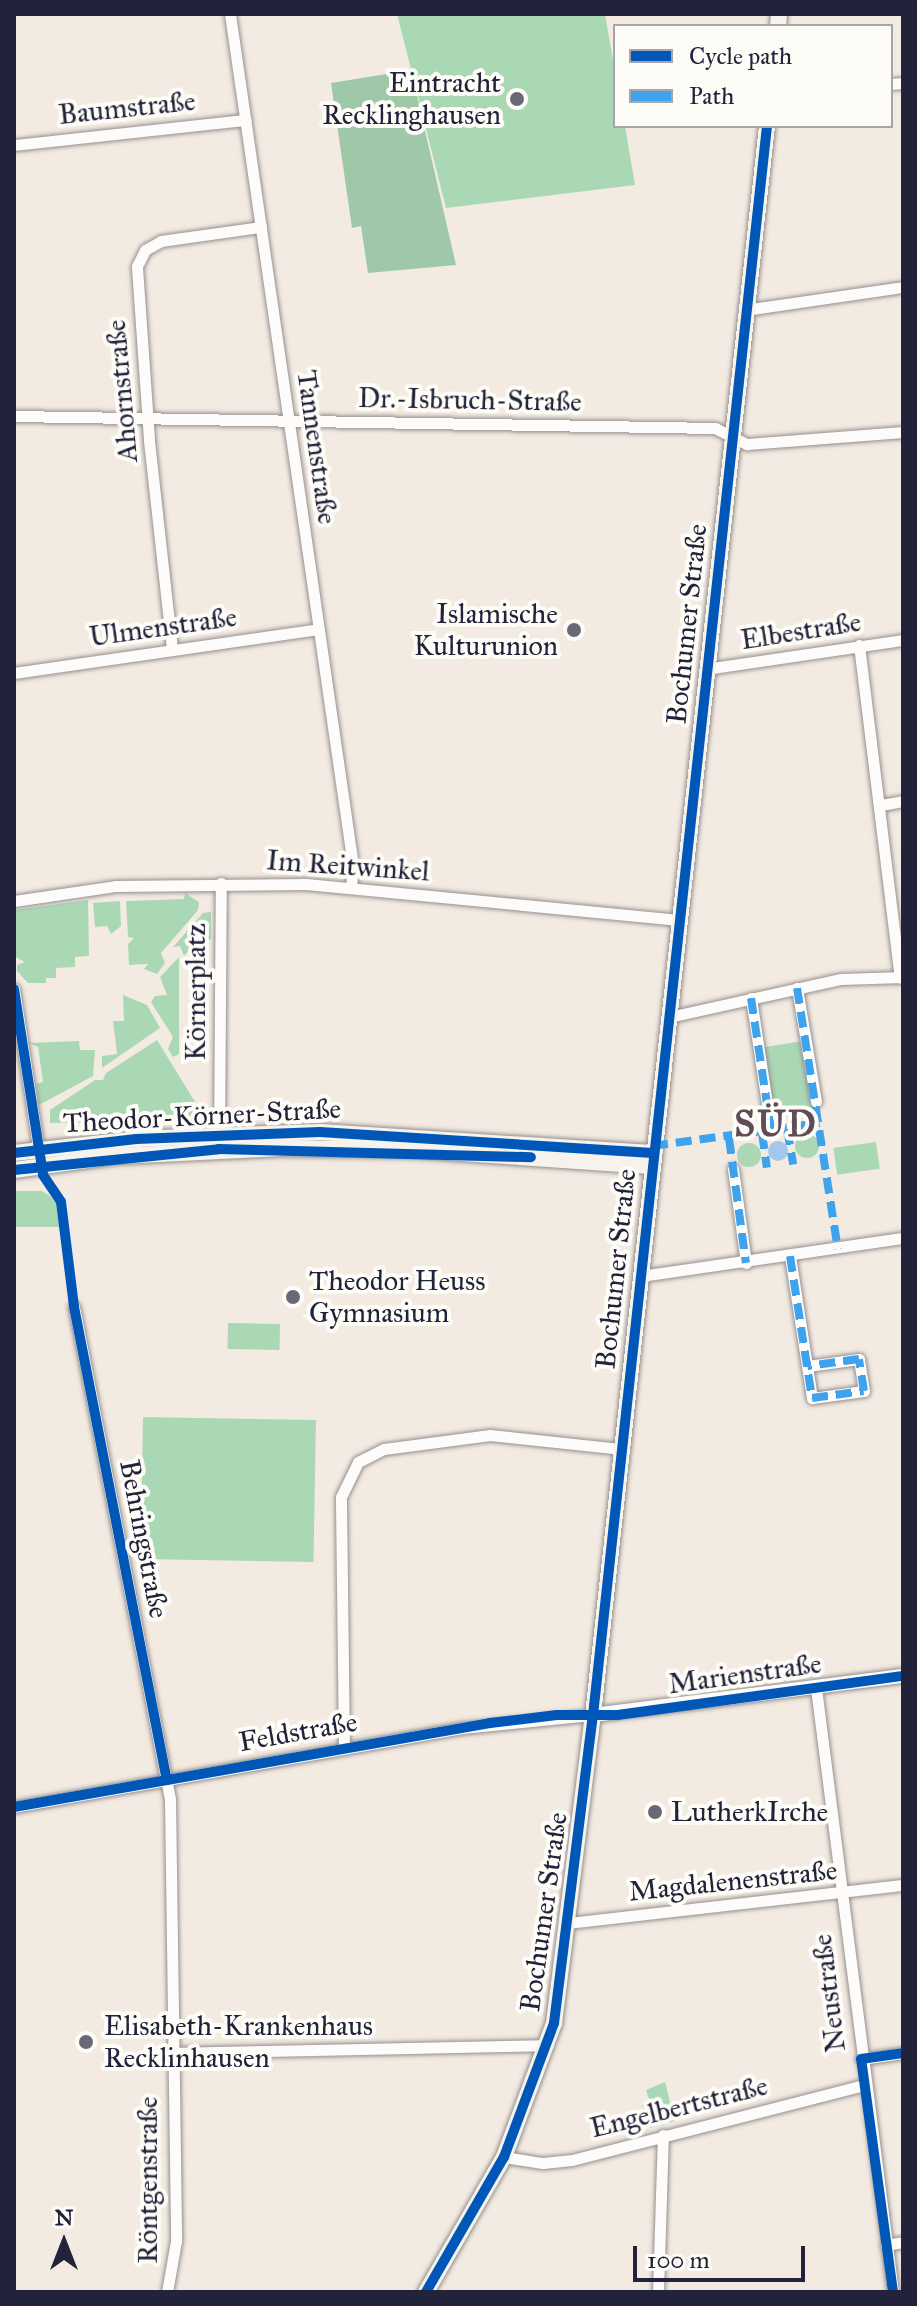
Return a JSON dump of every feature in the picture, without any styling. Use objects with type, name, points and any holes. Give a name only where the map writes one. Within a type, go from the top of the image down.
[{"type":"main road","name":"Bochumer Straße","points":[[426,2292],[504,2157],[548,2045],[568,1923],[767,128]]},
{"type":"main road","name":"Theodor-Körner-Straße","points":[[14,1170],[219,1141]]},
{"type":"main road","name":"Theodor-Körner-Straße","points":[[14,1153],[219,1141],[392,1142],[651,1160]]},
{"type":"street","name":"Tannenstraße","points":[[230,14],[353,865],[351,888]]},
{"type":"street","name":"Baumstraße","points":[[14,145],[246,120]]},
{"type":"street","name":"Ahornstraße","points":[[172,649],[136,274],[140,258],[161,241],[261,227]]},
{"type":"street","points":[[745,310],[903,287]]},
{"type":"street","name":"Dr.-Isbruch-Straße","points":[[14,416],[715,428],[747,444],[903,432]]},
{"type":"street","name":"Ulmenstraße","points":[[14,673],[318,629]]},
{"type":"street","name":"Elbestraße","points":[[706,669],[903,640]]},
{"type":"street","points":[[669,1017],[797,988],[901,977],[859,645]]},
{"type":"street","points":[[881,805],[903,801]]},
{"type":"street","name":"Im Reitwinkel","points":[[14,901],[115,886],[221,883],[351,888],[679,920]]},
{"type":"street","name":"Körnerplatz","points":[[219,1141],[221,883]]},
{"type":"street","points":[[797,988],[816,1101]]},
{"type":"street","points":[[14,989],[37,1140]]},
{"type":"street","points":[[751,998],[769,1117]]},
{"type":"street","points":[[733,1169],[746,1263]]},
{"type":"street","points":[[641,1276],[903,1238]]},
{"type":"street","points":[[790,1256],[807,1366],[812,1398],[864,1391],[859,1359],[807,1366]]},
{"type":"street","name":"Behringstraße","points":[[74,1307],[167,1780]]},
{"type":"street","points":[[344,1748],[341,1497],[358,1462],[384,1449],[490,1435],[622,1449]]},
{"type":"street","name":"Marienstraße","points":[[593,1715],[903,1676]]},
{"type":"street","name":"Neustraße","points":[[816,1688],[864,2085],[893,2292]]},
{"type":"street","name":"Feldstraße","points":[[14,1807],[493,1723],[593,1715]]},
{"type":"street","name":"Röntgenstraße","points":[[167,1780],[176,2241],[167,2292]]},
{"type":"street","name":"Magdalenenstraße","points":[[568,1923],[903,1885]]},
{"type":"street","points":[[174,2053],[548,2045]]},
{"type":"street","points":[[861,2059],[903,2053]]},
{"type":"street","name":"Engelbertstraße","points":[[504,2157],[543,2163],[572,2160],[864,2085]]},
{"type":"street","points":[[658,2292],[663,2135]]},
{"type":"street","points":[[886,2245],[903,2242]]},
{"type":"green space","name":"Eintracht Recklinghausen","points":[[397,14],[605,14],[613,60],[613,128],[625,128],[635,185],[446,208]]},
{"type":"green space","points":[[411,70],[456,265],[368,273],[361,226],[352,228],[331,83]]},
{"type":"green space","points":[[185,893],[199,902],[198,910],[161,953],[165,963],[157,974],[144,969],[148,964],[129,965],[128,944],[134,938],[128,937],[126,901],[184,899]]},
{"type":"green space","points":[[88,900],[89,956],[75,957],[75,967],[56,968],[56,978],[46,978],[46,983],[28,983],[17,971],[17,965],[25,962],[14,956],[14,910]]},
{"type":"green space","points":[[120,901],[121,926],[111,934],[107,926],[95,927],[93,903]]},
{"type":"green space","points":[[211,912],[211,940],[202,936],[184,956],[180,946],[173,947],[203,913]]},
{"type":"green space","points":[[179,957],[179,1054],[173,1057],[168,1049],[173,1037],[151,1002],[155,996],[167,995],[160,977]]},
{"type":"green space","points":[[123,995],[147,1005],[160,1028],[102,1068],[102,1056],[117,1054],[113,1021],[124,1021]]},
{"type":"green space","points":[[157,1040],[197,1105],[197,1113],[187,1119],[50,1123],[50,1110],[95,1080],[103,1080],[106,1073]]},
{"type":"green space","points":[[79,1041],[80,1050],[95,1050],[93,1076],[39,1105],[36,1084],[43,1082],[38,1047],[29,1043]]},
{"type":"green space","points":[[803,1041],[814,1112],[774,1119],[763,1047]]},
{"type":"green space","points":[[807,1134],[816,1137],[819,1146],[816,1155],[807,1158],[798,1155],[795,1146],[798,1137]]},
{"type":"green space","points":[[876,1142],[880,1169],[837,1175],[833,1148]]},
{"type":"green space","points":[[744,1143],[754,1143],[761,1150],[761,1160],[754,1167],[744,1167],[737,1160],[737,1150]]},
{"type":"green space","points":[[14,1191],[42,1191],[50,1196],[57,1203],[60,1227],[14,1227]]},
{"type":"green space","points":[[228,1323],[280,1324],[280,1350],[228,1349]]},
{"type":"green space","points":[[143,1417],[316,1420],[313,1562],[141,1559]]},
{"type":"green space","points":[[665,2082],[675,2121],[650,2128],[642,2105],[650,2102],[646,2090]]},
{"type":"water","points":[[778,1141],[785,1144],[788,1151],[785,1158],[778,1161],[771,1158],[768,1151],[771,1144]]},
{"type":"marked path","points":[[797,988],[838,1249]]},
{"type":"marked path","points":[[751,998],[771,1131]]},
{"type":"marked path","points":[[652,1146],[819,1123]]},
{"type":"marked path","points":[[787,1129],[793,1164]]},
{"type":"marked path","points":[[762,1133],[767,1168]]},
{"type":"marked path","points":[[729,1138],[746,1263]]},
{"type":"marked path","points":[[790,1256],[812,1398],[864,1391],[859,1359],[807,1366]]},
{"type":"cycle path","points":[[426,2292],[504,2157],[554,2023],[593,1715],[767,128]]},
{"type":"cycle path","points":[[14,989],[43,1175],[61,1202],[74,1307],[167,1780]]},
{"type":"cycle path","points":[[14,1153],[136,1139],[320,1132],[652,1153]]},
{"type":"cycle path","points":[[14,1170],[219,1149],[531,1157]]},
{"type":"cycle path","points":[[14,1807],[490,1723],[557,1715],[617,1715],[903,1676]]},
{"type":"cycle path","points":[[893,2292],[861,2059],[903,2053]]},
{"type":"place","name":"Eintracht Recklinghausen","points":[[517,99]]},
{"type":"place","name":"Islamische Kulturunion","points":[[574,630]]},
{"type":"place","name":"Theodor Heuss Gymnasium","points":[[293,1297]]},
{"type":"place","name":"LutherkIrche","points":[[655,1812]]},
{"type":"place","name":"Elisabeth-Krankenhaus Recklinhausen","points":[[86,2042]]},
{"type":"district","name":"SÜD","points":[[776,1125]]}]
